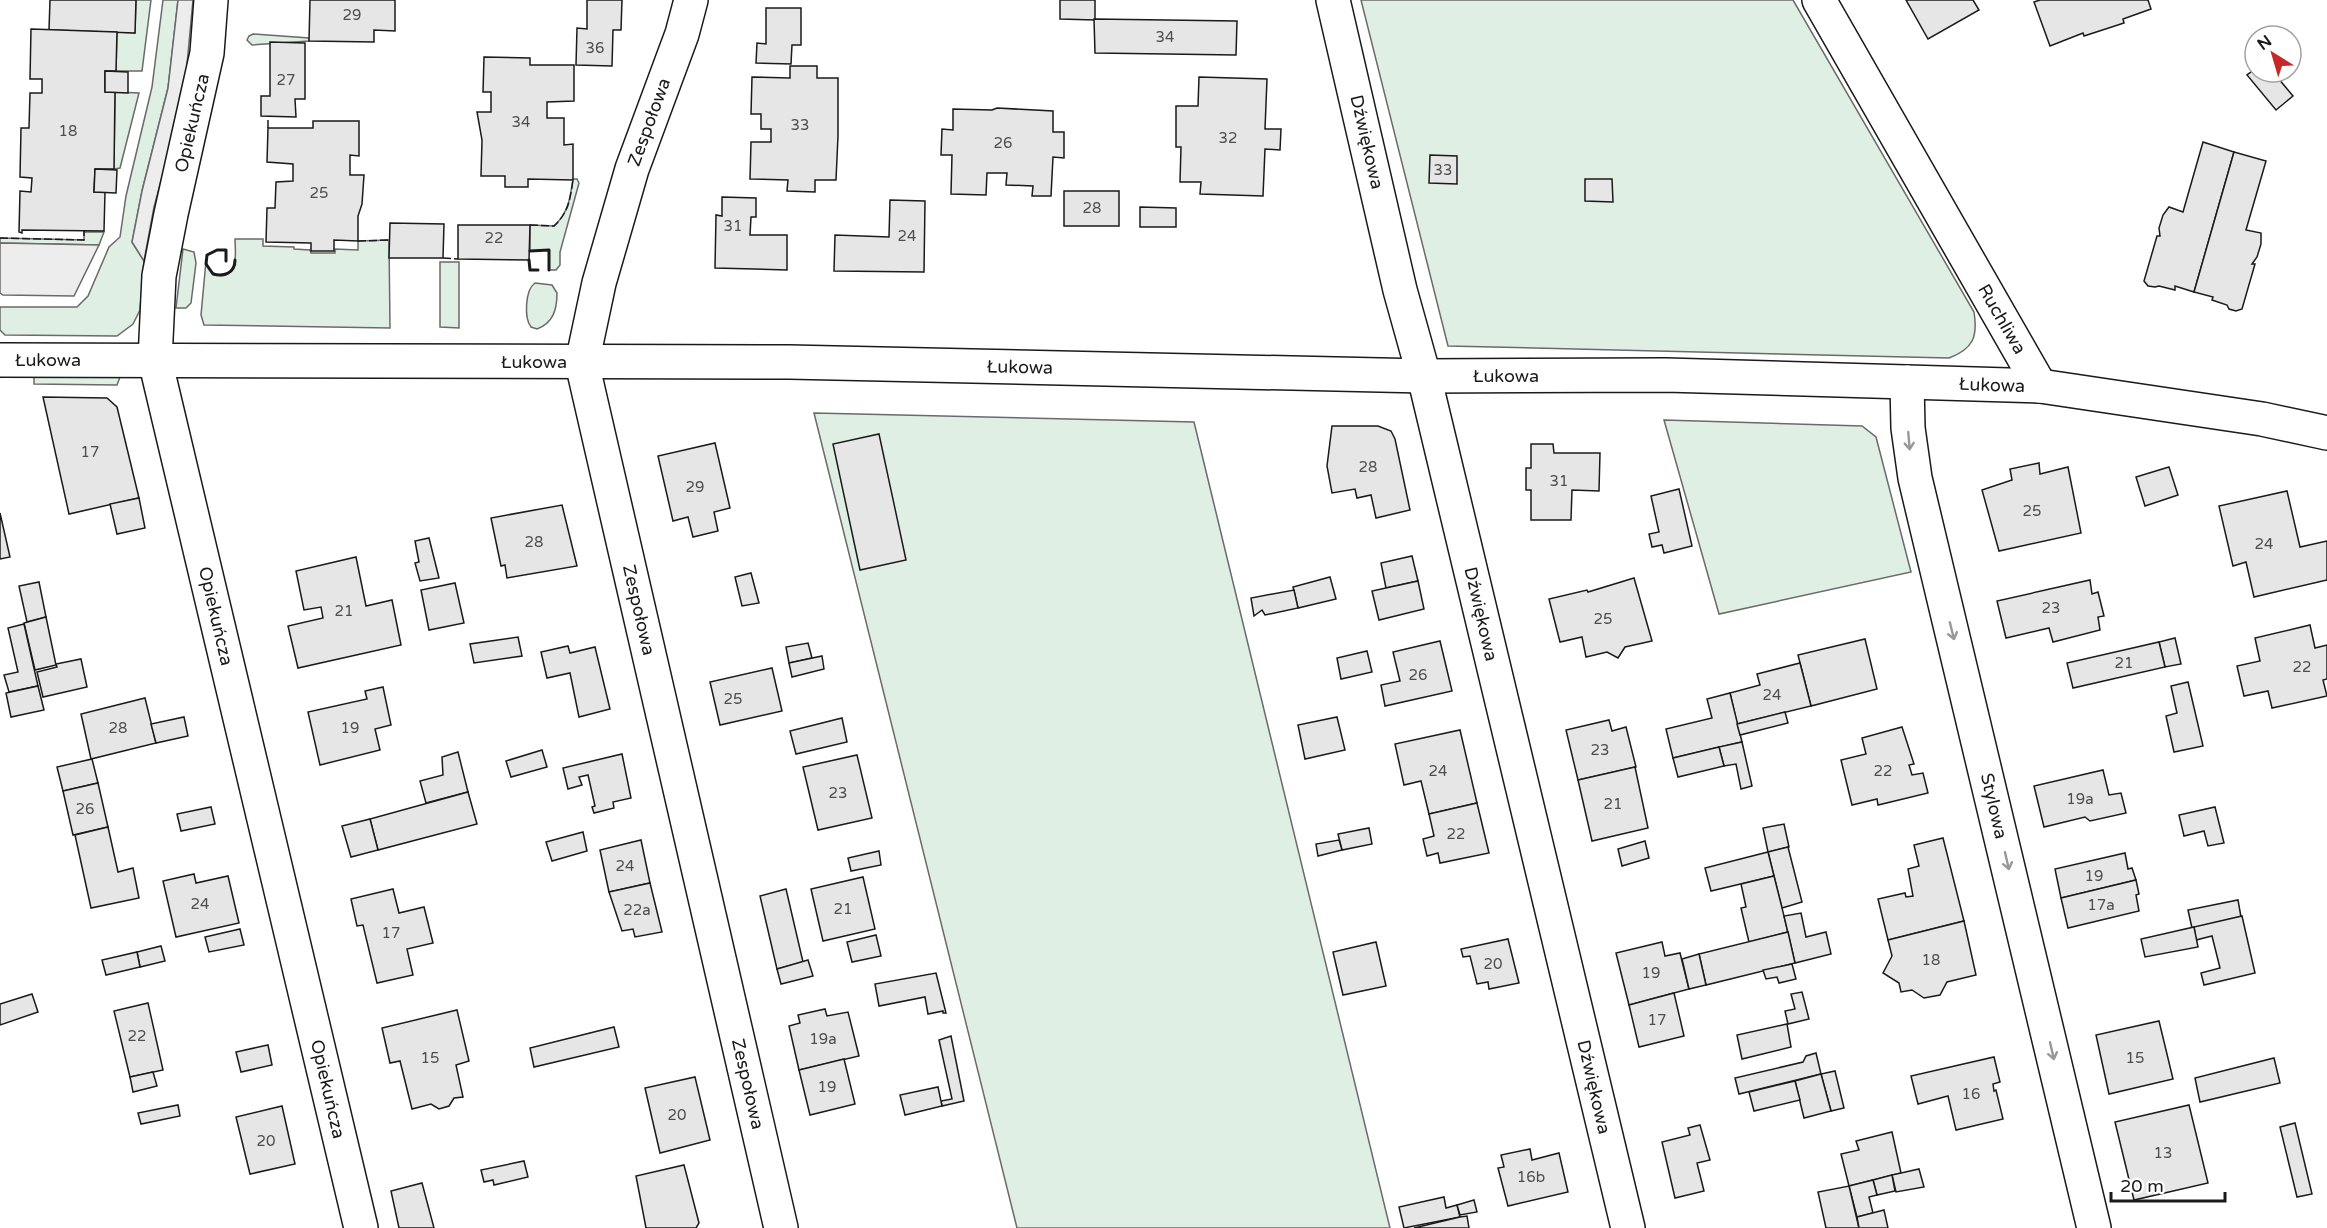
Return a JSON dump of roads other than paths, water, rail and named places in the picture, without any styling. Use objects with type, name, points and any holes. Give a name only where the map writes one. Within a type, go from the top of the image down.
[{"type":"street","name":"Opiekuńcza","points":[[211,0],[207,53],[159,276],[155,360],[361,1228]]},
{"type":"street","name":"Zespołowa","points":[[691,0],[682,34],[629,180],[599,283],[582,363],[781,1228]]},
{"type":"street","name":"Dźwiękowa","points":[[1333,0],[1400,290],[1424,376],[1628,1228]]},
{"type":"street","name":"Ruchliwa","points":[[1819,0],[2040,386]]},
{"type":"street","name":"Łukowa","points":[[0,360],[801,362],[1424,376],[1666,375],[2040,386]]},
{"type":"street","name":"Stylowa","points":[[1907,382],[1908,428],[1915,478],[2094,1228]]},
{"type":"street","points":[[2040,386],[2262,419],[2327,433]]}]
